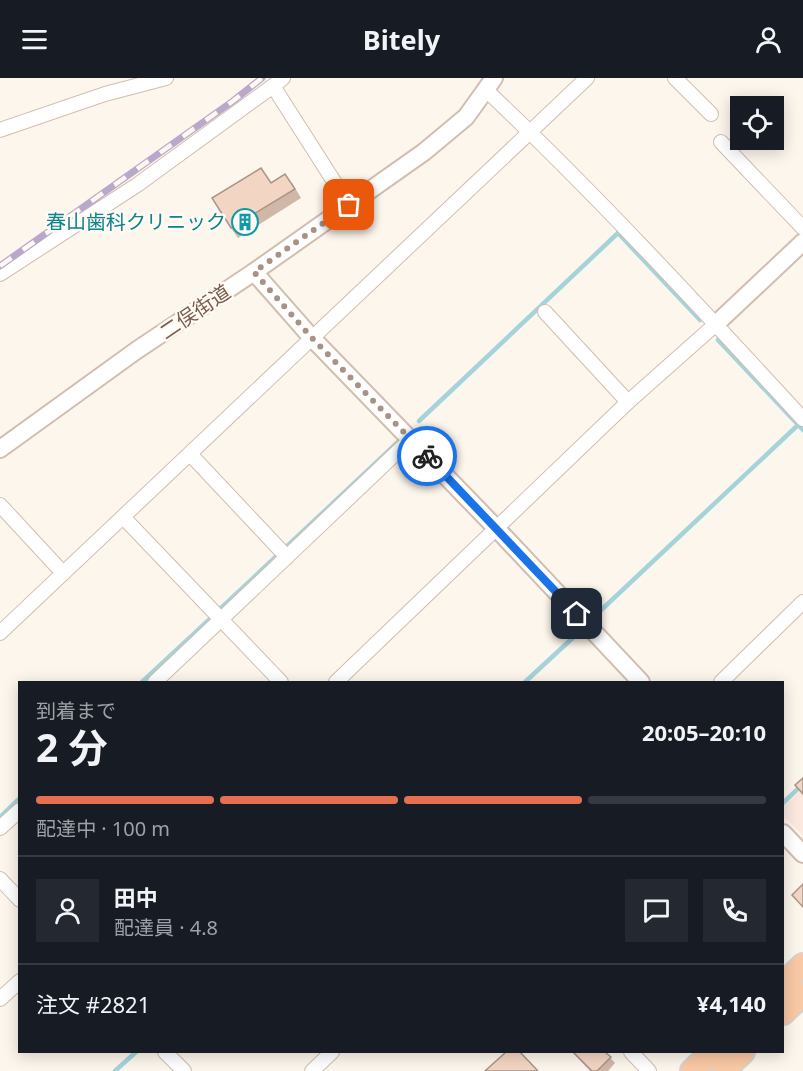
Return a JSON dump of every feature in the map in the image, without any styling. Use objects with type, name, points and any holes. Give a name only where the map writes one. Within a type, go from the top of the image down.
[{"type":"highway","points":[[784,983],[803,965]]},
{"type":"highway","points":[[784,1012],[803,994]]},
{"type":"highway","points":[[692,1071],[711,1053]]},
{"type":"highway","points":[[723,1071],[742,1053]]},
{"type":"street","points":[[0,130],[105,94],[166,78]]},
{"type":"street","points":[[0,633],[587,78]]},
{"type":"street","points":[[675,78],[711,114]]},
{"type":"street","points":[[0,274],[137,185],[278,82],[349,205]]},
{"type":"street","points":[[490,84],[531,133],[716,324],[803,419]]},
{"type":"street","name":"二俣街道","points":[[0,449],[137,350],[254,272],[424,152],[466,117],[490,84]]},
{"type":"street","points":[[721,142],[803,228]]},
{"type":"street","points":[[337,681],[628,402],[716,324],[803,242]]},
{"type":"street","points":[[254,272],[312,338],[640,681]]},
{"type":"street","points":[[545,312],[628,402]]},
{"type":"street","points":[[155,681],[411,439]]},
{"type":"street","points":[[190,454],[287,556]]},
{"type":"street","points":[[0,506],[63,573]]},
{"type":"street","points":[[123,517],[280,681]]},
{"type":"street","points":[[722,681],[803,602]]},
{"type":"street","points":[[0,828],[18,812]]},
{"type":"street","points":[[784,834],[803,854]]},
{"type":"street","points":[[0,879],[18,898]]},
{"type":"street","points":[[0,999],[18,983]]},
{"type":"street","points":[[166,1053],[184,1071]]},
{"type":"street","points":[[312,1071],[331,1053]]},
{"type":"street","points":[[632,1053],[649,1071]]},
{"type":"shaded area","points":[[803,788],[803,836],[784,816],[784,806]]},
{"type":"building","name":"春山歯科クリニック","points":[[261,168],[271,183],[285,174],[295,189],[231,228],[212,198]]},
{"type":"building","points":[[803,778],[803,794],[795,785]]},
{"type":"building","points":[[803,884],[803,907],[792,895]]},
{"type":"building","points":[[505,1053],[521,1053],[538,1071],[485,1071]]},
{"type":"building","points":[[574,1053],[606,1053],[611,1057],[597,1071],[592,1071]]},
{"type":"waterway","points":[[419,421],[618,233],[700,320]]},
{"type":"waterway","points":[[718,340],[803,430]]},
{"type":"waterway","points":[[597,614],[798,425]]},
{"type":"waterway","points":[[220,609],[398,442]]},
{"type":"waterway","points":[[143,681],[212,617]]},
{"type":"waterway","points":[[526,681],[578,633]]},
{"type":"waterway","points":[[784,802],[803,784]]},
{"type":"waterway","points":[[0,817],[18,800]]},
{"type":"waterway","points":[[115,1071],[135,1053]]},
{"type":"railway","points":[[0,266],[262,78]]},
{"type":"way so far","points":[[349,205],[254,272],[312,338],[427,456]]},
{"type":"place","name":"春山歯科クリニック","points":[[245,222]]},
{"type":"route","points":[[427,456],[577,614]]}]
